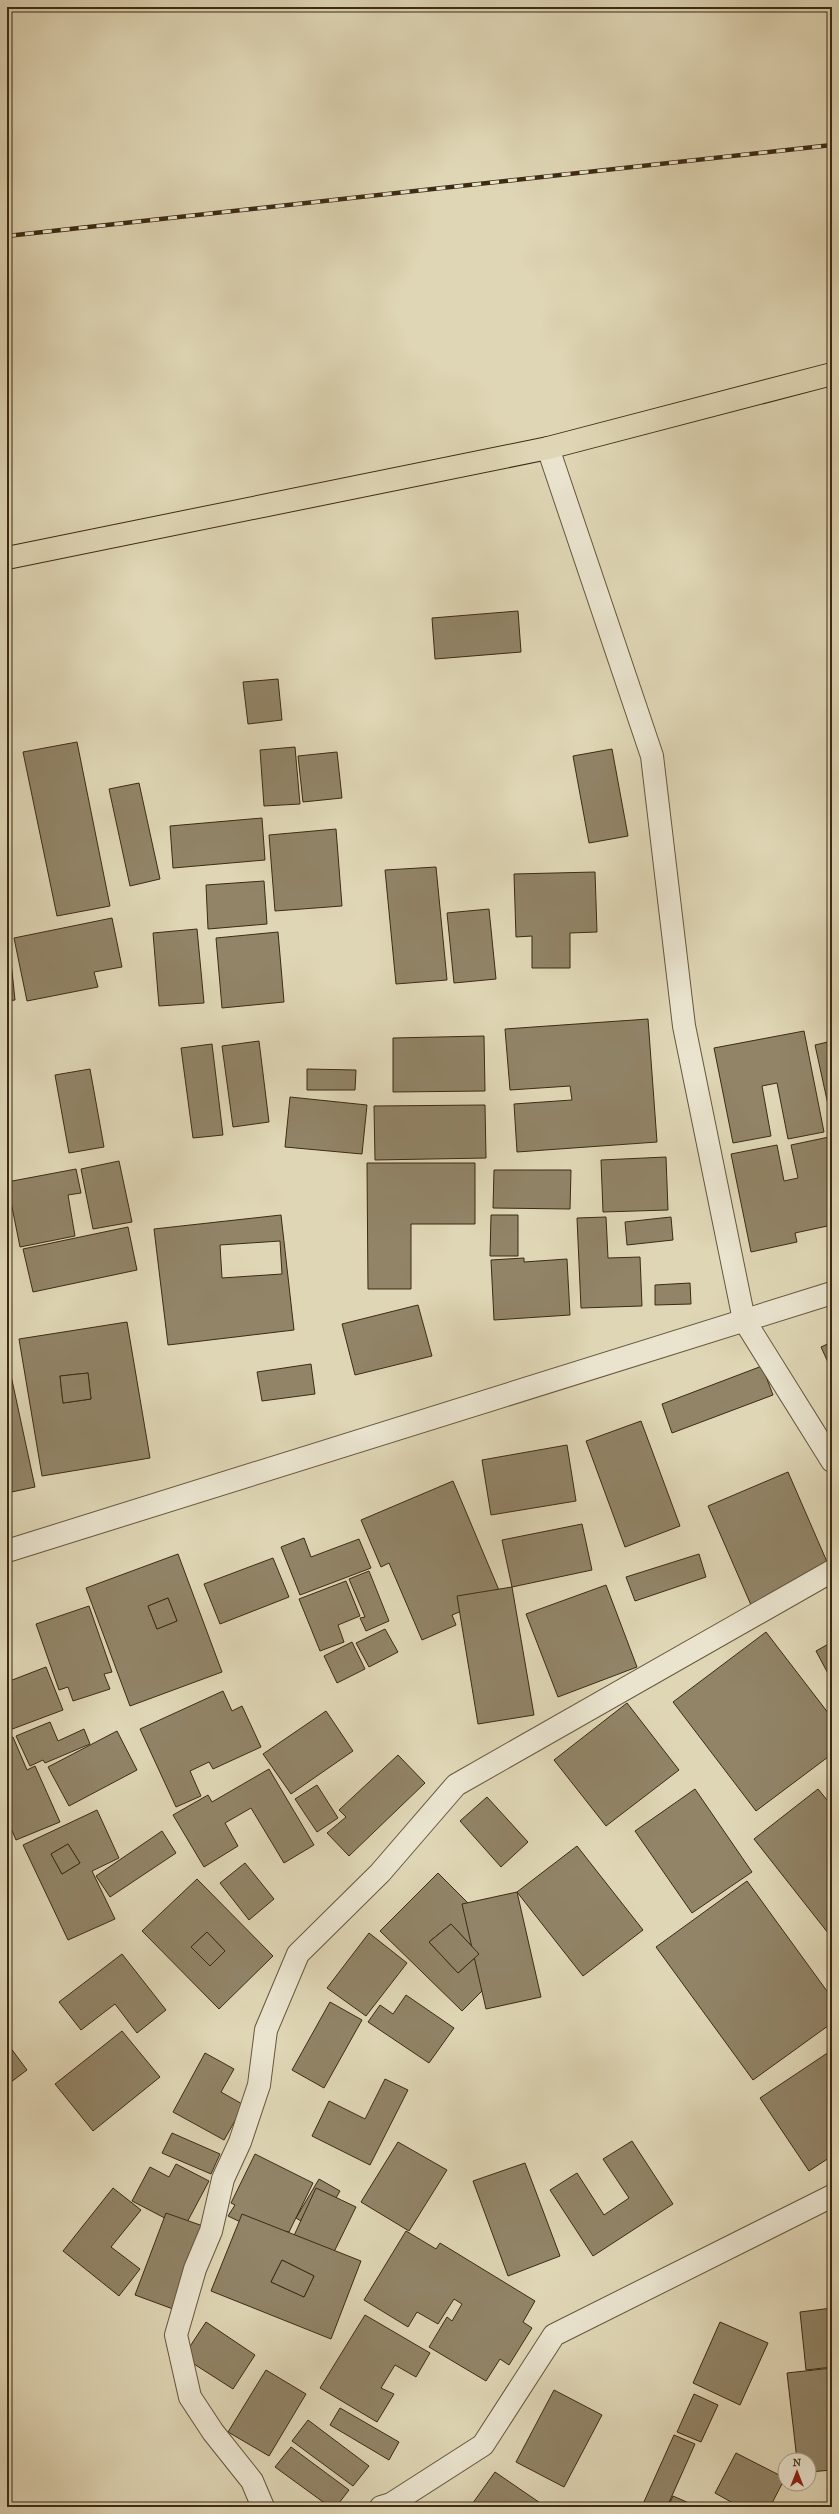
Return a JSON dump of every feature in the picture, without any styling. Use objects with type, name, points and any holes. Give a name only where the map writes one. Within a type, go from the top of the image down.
[{"type":"highway","points":[[7,558],[548,448],[832,374]]},
{"type":"street","points":[[548,448],[652,756],[684,1026],[744,1320],[832,1461]]},
{"type":"street","points":[[7,1551],[832,1292]]},
{"type":"street","points":[[263,2507],[252,2481],[213,2432],[190,2396],[176,2335],[195,2270],[210,2231],[223,2178],[240,2142],[259,2085],[266,2030],[298,1954],[380,1873],[456,1785],[832,1571]]},
{"type":"street","points":[[381,2507],[391,2504],[483,2445],[554,2335],[832,2196]]},
{"type":"building","points":[[518,611],[521,652],[435,659],[432,618]]},
{"type":"building","points":[[278,679],[282,720],[248,724],[243,682]]},
{"type":"building","points":[[77,742],[110,906],[57,916],[23,752]]},
{"type":"building","points":[[295,747],[300,804],[264,806],[260,750]]},
{"type":"building","points":[[612,749],[628,836],[589,843],[573,756]]},
{"type":"building","points":[[337,752],[342,798],[303,802],[298,756]]},
{"type":"building","points":[[139,783],[160,879],[130,886],[109,789]]},
{"type":"building","points":[[262,818],[265,860],[173,868],[170,826]]},
{"type":"building","points":[[336,829],[342,906],[275,911],[269,835]]},
{"type":"building","points":[[436,867],[447,980],[396,984],[385,870]]},
{"type":"building","points":[[595,872],[597,932],[570,933],[570,968],[532,968],[532,936],[516,937],[514,874]]},
{"type":"building","points":[[264,881],[267,924],[208,929],[206,885]]},
{"type":"building","points":[[489,909],[496,979],[454,983],[447,913]]},
{"type":"building","points":[[112,918],[122,967],[94,972],[98,987],[27,1001],[14,938]]},
{"type":"building","points":[[197,929],[204,1003],[159,1006],[153,933]]},
{"type":"building","points":[[278,932],[284,1002],[222,1008],[216,938]]},
{"type":"building","points":[[7,942],[9,942],[15,1000],[7,1001]]},
{"type":"building","points":[[648,1019],[657,1142],[517,1152],[514,1104],[572,1100],[570,1086],[510,1090],[505,1029]]},
{"type":"building","points":[[804,1031],[824,1132],[788,1139],[777,1083],[762,1086],[771,1136],[733,1143],[714,1048]]},
{"type":"building","points":[[484,1036],[485,1091],[393,1092],[393,1038]]},
{"type":"building","points":[[259,1041],[269,1122],[233,1127],[222,1046]]},
{"type":"building","points":[[832,1041],[832,1123],[815,1045]]},
{"type":"building","points":[[212,1044],[223,1135],[193,1138],[181,1048]]},
{"type":"building","points":[[90,1069],[104,1147],[69,1153],[55,1075]]},
{"type":"building","points":[[307,1069],[356,1070],[355,1090],[307,1090]]},
{"type":"building","points":[[290,1097],[367,1105],[362,1154],[285,1147]]},
{"type":"building","points":[[485,1105],[486,1158],[375,1160],[374,1106]]},
{"type":"building","points":[[829,1137],[832,1149],[832,1225],[795,1233],[797,1242],[751,1252],[731,1154],[777,1145],[784,1181],[798,1178],[791,1145]]},
{"type":"building","points":[[666,1157],[668,1210],[603,1212],[601,1160]]},
{"type":"building","points":[[119,1161],[132,1222],[93,1229],[81,1169]]},
{"type":"building","points":[[367,1163],[475,1163],[475,1224],[411,1224],[411,1289],[368,1289]]},
{"type":"building","points":[[76,1169],[81,1193],[68,1195],[75,1236],[20,1247],[7,1182]]},
{"type":"building","points":[[494,1170],[571,1170],[570,1209],[493,1208]]},
{"type":"building","points":[[281,1215],[294,1330],[168,1345],[154,1229]],"holes":[[[280,1241],[282,1274],[222,1278],[220,1245]]]},
{"type":"building","points":[[491,1215],[518,1215],[518,1256],[490,1256]]},
{"type":"building","points":[[606,1217],[608,1258],[640,1257],[642,1306],[581,1308],[577,1218]]},
{"type":"building","points":[[671,1217],[673,1240],[627,1245],[625,1222]]},
{"type":"building","points":[[128,1227],[137,1270],[33,1292],[23,1249]]},
{"type":"building","points":[[524,1258],[524,1262],[567,1259],[570,1315],[494,1320],[491,1260]]},
{"type":"building","points":[[690,1283],[691,1304],[655,1305],[655,1285]]},
{"type":"building","points":[[418,1305],[432,1356],[355,1375],[342,1324]]},
{"type":"building","points":[[127,1322],[150,1458],[42,1476],[19,1339]],"holes":[[[88,1373],[91,1399],[63,1403],[60,1376]]]},
{"type":"building","points":[[832,1342],[832,1371],[821,1347]]},
{"type":"building","points":[[7,1357],[35,1487],[7,1493]]},
{"type":"building","points":[[311,1364],[315,1394],[262,1401],[257,1372]]},
{"type":"building","points":[[762,1366],[773,1395],[672,1433],[662,1404]]},
{"type":"building","points":[[88,1373],[91,1399],[63,1403],[60,1376]]},
{"type":"building","points":[[641,1421],[680,1526],[625,1547],[586,1441]]},
{"type":"building","points":[[567,1445],[576,1501],[491,1515],[482,1460]]},
{"type":"building","points":[[788,1472],[831,1571],[751,1605],[708,1506]]},
{"type":"building","points":[[453,1481],[501,1595],[452,1615],[456,1625],[422,1640],[389,1563],[381,1567],[361,1520]]},
{"type":"building","points":[[582,1524],[592,1570],[512,1587],[502,1540]]},
{"type":"building","points":[[304,1538],[311,1557],[359,1539],[371,1568],[300,1595],[281,1547]]},
{"type":"building","points":[[178,1554],[222,1672],[130,1706],[86,1588]],"holes":[[[168,1598],[177,1621],[157,1629],[148,1606]]]},
{"type":"building","points":[[699,1554],[706,1577],[635,1601],[626,1577]]},
{"type":"building","points":[[273,1558],[289,1597],[220,1624],[204,1584]]},
{"type":"building","points":[[369,1571],[389,1621],[366,1631],[360,1618],[365,1617],[349,1579]]},
{"type":"building","points":[[346,1581],[360,1616],[338,1625],[344,1642],[320,1651],[299,1599]]},
{"type":"building","points":[[606,1585],[637,1667],[558,1697],[526,1614]]},
{"type":"building","points":[[512,1587],[534,1715],[478,1724],[457,1596]]},
{"type":"building","points":[[168,1598],[177,1621],[157,1629],[148,1606]]},
{"type":"building","points":[[89,1606],[112,1672],[104,1674],[110,1689],[73,1701],[68,1687],[59,1690],[36,1624]]},
{"type":"building","points":[[385,1629],[398,1652],[369,1667],[356,1643]]},
{"type":"building","points":[[766,1632],[832,1718],[832,1754],[756,1811],[673,1702]]},
{"type":"building","points":[[352,1642],[365,1669],[337,1683],[324,1656]]},
{"type":"building","points":[[832,1642],[832,1681],[816,1651]]},
{"type":"building","points":[[46,1667],[63,1710],[7,1731],[7,1682]]},
{"type":"building","points":[[223,1691],[232,1711],[242,1706],[261,1747],[213,1769],[209,1762],[190,1771],[201,1796],[176,1807],[140,1729]]},
{"type":"building","points":[[627,1703],[679,1770],[606,1826],[554,1760]]},
{"type":"building","points":[[326,1711],[353,1751],[291,1794],[263,1754]]},
{"type":"building","points":[[50,1722],[58,1741],[84,1729],[90,1744],[45,1763],[43,1760],[30,1766],[16,1736]]},
{"type":"building","points":[[117,1731],[137,1770],[69,1806],[48,1767]]},
{"type":"building","points":[[13,1737],[27,1770],[35,1766],[60,1822],[16,1840],[7,1819],[7,1739]]},
{"type":"building","points":[[398,1755],[425,1783],[349,1856],[327,1833],[346,1817],[339,1810]]},
{"type":"building","points":[[269,1769],[314,1845],[284,1863],[251,1808],[225,1823],[238,1846],[204,1867],[173,1815],[208,1795],[212,1802]]},
{"type":"building","points":[[317,1785],[338,1818],[317,1832],[295,1799]]},
{"type":"building","points":[[695,1789],[752,1872],[692,1913],[635,1831]]},
{"type":"building","points":[[818,1789],[832,1806],[832,1938],[754,1839]]},
{"type":"building","points":[[487,1797],[528,1842],[501,1867],[460,1821]]},
{"type":"building","points":[[97,1810],[119,1858],[92,1871],[115,1919],[68,1940],[23,1845]],"holes":[[[68,1844],[80,1863],[62,1874],[51,1854]]]},
{"type":"building","points":[[162,1831],[176,1853],[110,1897],[96,1876]]},
{"type":"building","points":[[68,1844],[80,1863],[62,1874],[51,1854]]},
{"type":"building","points":[[577,1846],[643,1930],[583,1976],[517,1892]]},
{"type":"building","points":[[245,1863],[274,1899],[249,1920],[220,1883]]},
{"type":"building","points":[[438,1873],[519,1954],[462,2011],[380,1931]],"holes":[[[451,1924],[479,1954],[458,1973],[429,1942]]]},
{"type":"building","points":[[197,1879],[273,1956],[219,2009],[142,1931]],"holes":[[[207,1932],[225,1951],[210,1966],[191,1947]]]},
{"type":"building","points":[[747,1881],[832,1998],[832,2023],[753,2080],[656,1947]]},
{"type":"building","points":[[517,1892],[541,1997],[486,2009],[462,1904]]},
{"type":"building","points":[[451,1924],[479,1954],[458,1973],[429,1942]]},
{"type":"building","points":[[207,1932],[225,1951],[210,1966],[191,1947]]},
{"type":"building","points":[[369,1933],[407,1963],[366,2016],[327,1988]]},
{"type":"building","points":[[122,1954],[166,2010],[137,2033],[115,2004],[81,2030],[59,2002]]},
{"type":"building","points":[[406,1995],[454,2028],[429,2063],[368,2022],[380,2005],[393,2014]]},
{"type":"building","points":[[330,2002],[362,2020],[324,2088],[292,2070]]},
{"type":"building","points":[[122,2031],[160,2077],[93,2131],[55,2084]]},
{"type":"building","points":[[7,2043],[27,2070],[7,2085]]},
{"type":"building","points":[[832,2050],[832,2156],[809,2171],[760,2098]]},
{"type":"building","points":[[205,2053],[234,2069],[221,2092],[244,2105],[224,2140],[173,2112]]},
{"type":"building","points":[[385,2079],[408,2090],[370,2165],[312,2136],[329,2101],[365,2119]]},
{"type":"building","points":[[7,2124],[12,2131],[7,2135]]},
{"type":"building","points":[[172,2133],[220,2154],[211,2174],[162,2153]]},
{"type":"building","points":[[632,2141],[673,2204],[593,2256],[550,2190],[577,2173],[604,2215],[629,2198],[603,2159]]},
{"type":"building","points":[[398,2142],[447,2170],[409,2231],[361,2202]]},
{"type":"building","points":[[255,2154],[313,2183],[289,2232],[284,2231],[280,2241],[228,2216],[235,2205],[231,2203]]},
{"type":"building","points":[[525,2163],[560,2256],[508,2276],[473,2181]]},
{"type":"building","points":[[176,2164],[209,2181],[184,2228],[132,2201],[150,2167],[169,2177]]},
{"type":"building","points":[[319,2179],[340,2191],[322,2222],[311,2216],[306,2224],[296,2218]]},
{"type":"building","points":[[113,2188],[141,2210],[111,2247],[140,2269],[119,2296],[63,2251]]},
{"type":"building","points":[[316,2188],[356,2207],[330,2260],[291,2242]]},
{"type":"building","points":[[166,2213],[203,2226],[173,2309],[135,2295]]},
{"type":"building","points":[[242,2214],[361,2261],[331,2339],[211,2291]],"holes":[[[282,2260],[314,2276],[304,2297],[271,2282]]]},
{"type":"building","points":[[406,2231],[436,2249],[440,2243],[535,2301],[523,2322],[532,2328],[509,2365],[500,2359],[486,2381],[429,2347],[447,2317],[452,2321],[462,2304],[454,2299],[438,2324],[417,2312],[408,2327],[364,2300]]},
{"type":"building","points":[[282,2260],[314,2276],[304,2297],[271,2282]]},
{"type":"building","points":[[832,2308],[832,2330],[829,2330],[832,2367],[806,2370],[800,2312]]},
{"type":"building","points":[[365,2315],[430,2353],[416,2377],[395,2365],[381,2388],[394,2394],[377,2422],[320,2388]]},
{"type":"building","points":[[206,2322],[255,2355],[233,2389],[183,2357]]},
{"type":"building","points":[[720,2322],[768,2343],[740,2405],[693,2383]]},
{"type":"building","points":[[832,2368],[832,2470],[817,2471],[817,2452],[796,2452],[787,2373]]},
{"type":"building","points":[[266,2370],[306,2394],[269,2456],[228,2432]]},
{"type":"building","points":[[554,2390],[602,2415],[564,2487],[516,2462]]},
{"type":"building","points":[[694,2394],[718,2405],[701,2442],[677,2432]]},
{"type":"building","points":[[340,2408],[399,2442],[389,2460],[330,2425]]},
{"type":"building","points":[[308,2420],[369,2466],[353,2486],[292,2441]]},
{"type":"building","points":[[674,2435],[695,2444],[667,2507],[649,2507],[643,2504]]},
{"type":"building","points":[[291,2447],[349,2490],[336,2507],[330,2507],[275,2467]]},
{"type":"building","points":[[736,2453],[777,2474],[778,2492],[770,2507],[740,2507],[715,2493]]},
{"type":"building","points":[[495,2472],[546,2507],[470,2507]]},
{"type":"building","points":[[673,2496],[698,2507],[668,2507]]},
{"type":"railway","points":[[7,236],[832,145]]}]
